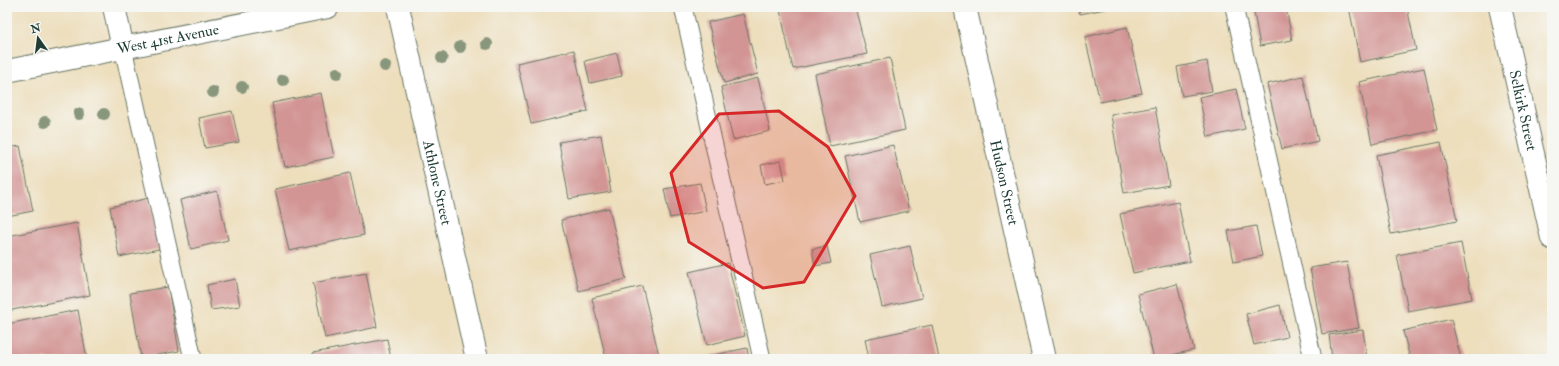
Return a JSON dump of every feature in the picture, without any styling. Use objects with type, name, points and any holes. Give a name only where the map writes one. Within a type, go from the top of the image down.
[{"type":"street","points":[[114,7],[123,48]]},
{"type":"street","name":"West 41st Avenue","points":[[7,71],[328,7]]},
{"type":"street","name":"Athlone Street","points":[[398,7],[478,359]]},
{"type":"street","name":"Hudson Street","points":[[965,7],[1044,359]]},
{"type":"street","name":"Selkirk Street","points":[[1500,7],[1552,238]]},
{"type":"lane","points":[[683,7],[762,359]]},
{"type":"lane","points":[[1234,7],[1313,359]]},
{"type":"lane","points":[[123,48],[193,359]]},
{"type":"highlighted area","points":[[779,111],[828,147],[855,196],[804,282],[763,288],[689,242],[671,173],[719,114]]},
{"type":"building","points":[[795,7],[855,7],[867,54],[793,69],[780,10]]},
{"type":"building","points":[[1078,7],[1110,7],[1110,8],[1080,14]]},
{"type":"building","points":[[1253,7],[1286,7],[1292,40],[1260,46]]},
{"type":"building","points":[[1349,7],[1407,7],[1416,50],[1360,62]]},
{"type":"building","points":[[743,14],[758,74],[724,83],[708,22]]},
{"type":"building","points":[[1127,27],[1142,93],[1100,102],[1085,37]]},
{"type":"building","points":[[574,50],[588,111],[531,124],[517,63]]},
{"type":"building","points":[[617,53],[622,76],[590,83],[585,61]]},
{"type":"building","points":[[890,58],[905,130],[830,146],[815,74]]},
{"type":"building","points":[[1207,61],[1212,91],[1182,96],[1177,67]]},
{"type":"building","points":[[1424,68],[1437,130],[1372,144],[1359,82]]},
{"type":"building","points":[[1303,76],[1318,141],[1282,149],[1267,84]]},
{"type":"building","points":[[758,78],[770,131],[733,140],[721,87]]},
{"type":"building","points":[[1236,89],[1245,129],[1208,137],[1199,97]]},
{"type":"building","points":[[321,93],[334,157],[285,167],[272,103]]},
{"type":"building","points":[[1155,107],[1169,185],[1124,193],[1111,115]]},
{"type":"building","points":[[232,111],[239,142],[205,148],[199,118]]},
{"type":"building","points":[[601,135],[611,192],[569,199],[559,142]]},
{"type":"building","points":[[1441,142],[1457,221],[1391,234],[1376,155]]},
{"type":"building","points":[[893,145],[909,211],[860,222],[845,156]]},
{"type":"building","points":[[20,146],[33,211],[7,216],[7,148]]},
{"type":"building","points":[[781,161],[785,180],[765,184],[761,165]]},
{"type":"building","points":[[350,173],[364,235],[289,251],[275,189]]},
{"type":"building","points":[[700,183],[706,211],[670,218],[664,189]]},
{"type":"building","points":[[217,191],[228,240],[191,249],[180,200]]},
{"type":"building","points":[[149,198],[159,249],[119,257],[110,207]]},
{"type":"building","points":[[1178,202],[1190,261],[1133,273],[1120,214]]},
{"type":"building","points":[[609,208],[626,279],[579,291],[561,220]]},
{"type":"building","points":[[77,223],[90,295],[7,311],[7,236]]},
{"type":"building","points":[[1256,226],[1262,256],[1234,262],[1228,231]]},
{"type":"building","points":[[1461,243],[1472,299],[1408,311],[1397,255]]},
{"type":"building","points":[[827,246],[831,263],[815,266],[812,249]]},
{"type":"building","points":[[910,246],[922,298],[882,307],[870,255]]},
{"type":"building","points":[[1347,262],[1359,328],[1322,334],[1310,268]]},
{"type":"building","points":[[728,263],[745,336],[707,345],[689,272]]},
{"type":"building","points":[[366,273],[377,327],[325,338],[313,283]]},
{"type":"building","points":[[235,279],[240,306],[211,310],[207,285]]},
{"type":"building","points":[[1177,284],[1194,350],[1154,359],[1138,294]]},
{"type":"building","points":[[642,286],[659,355],[641,359],[606,359],[592,298]]},
{"type":"building","points":[[168,287],[179,351],[141,358],[130,293]]},
{"type":"building","points":[[1280,305],[1287,337],[1254,345],[1246,314]]},
{"type":"building","points":[[78,310],[87,359],[9,359],[7,347],[7,324]]},
{"type":"building","points":[[1451,319],[1461,359],[1410,359],[1403,331]]},
{"type":"building","points":[[932,325],[939,359],[869,359],[865,339]]},
{"type":"building","points":[[1363,330],[1367,359],[1332,359],[1329,335]]},
{"type":"building","points":[[387,339],[391,359],[314,359],[313,353]]},
{"type":"building","points":[[747,348],[749,359],[710,359],[709,356]]}]
